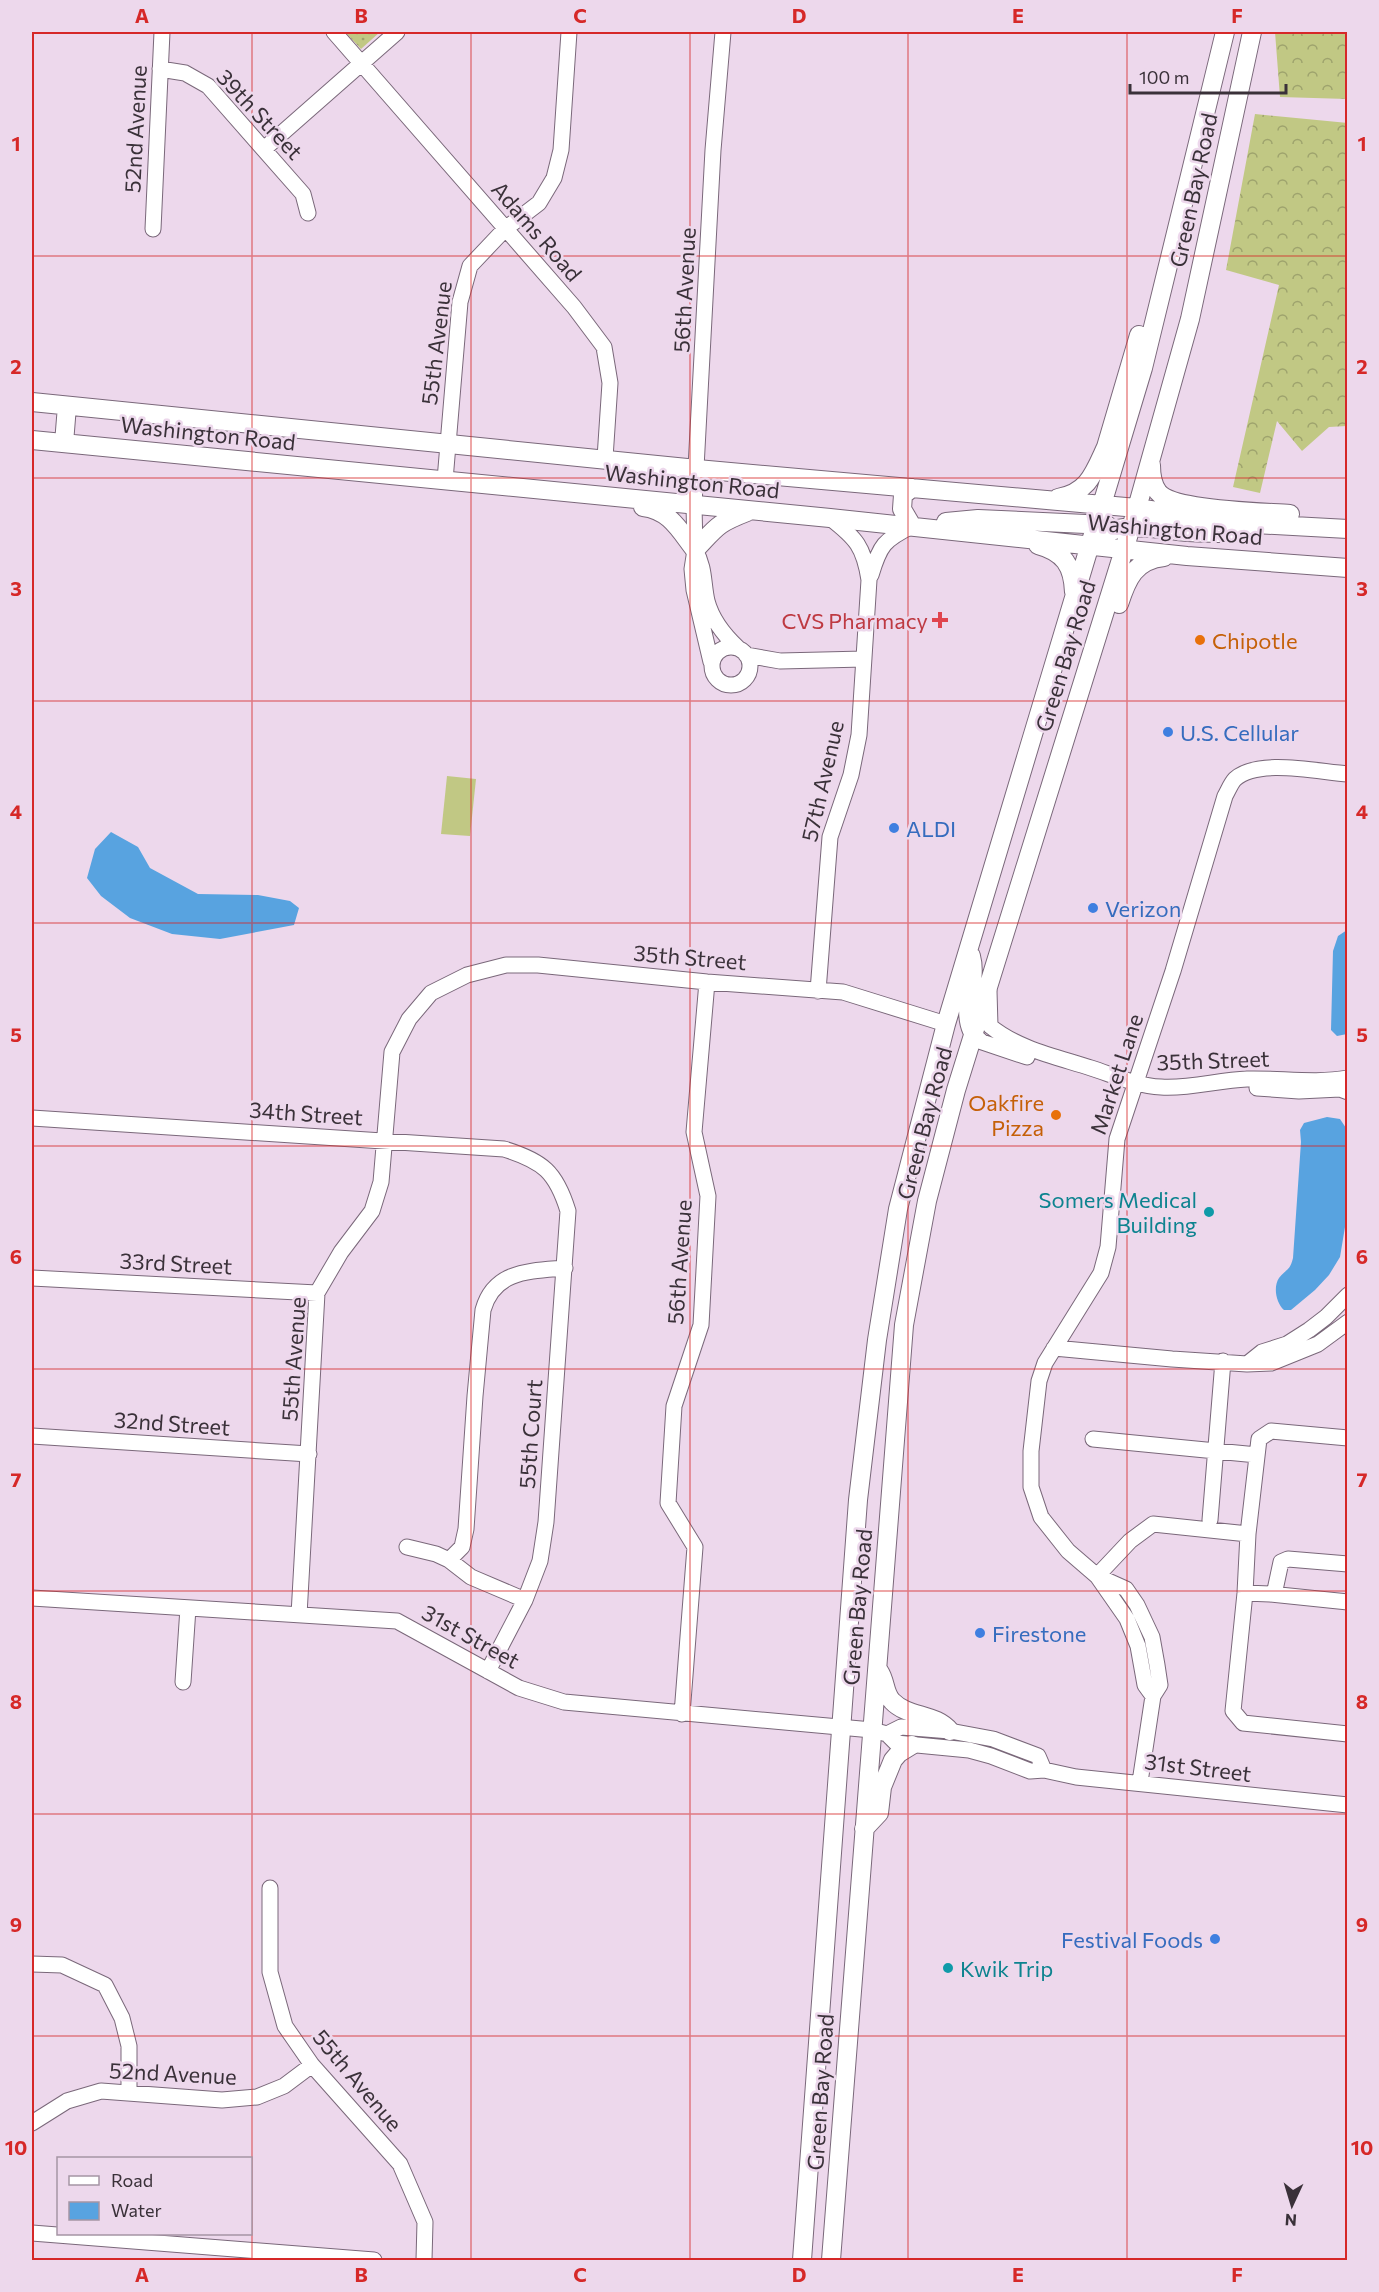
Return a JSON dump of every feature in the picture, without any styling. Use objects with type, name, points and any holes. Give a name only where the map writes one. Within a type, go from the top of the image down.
[{"type":"main road","name":"Green Bay Road","points":[[802,2260],[858,1500],[876,1340],[898,1209],[946,1024],[1143,368],[1225,32]]},
{"type":"main road","name":"Green Bay Road","points":[[831,2260],[864,1829],[879,1732],[877,1667],[904,1325],[927,1201],[972,1033],[1125,548],[1190,319],[1252,32]]},
{"type":"main road","points":[[1042,499],[1077,493],[1086,484],[1100,459],[1144,317],[1167,270]]},
{"type":"main road","name":"Washington Road","points":[[32,402],[697,469],[1137,508],[1237,523],[1347,530]]},
{"type":"main road","points":[[64,443],[67,406]]},
{"type":"main road","name":"Washington Road","points":[[32,440],[912,526],[1187,556],[1347,568]]},
{"type":"main road","points":[[1151,458],[1154,484],[1162,496],[1172,501],[1199,507],[1320,516],[1347,524]]},
{"type":"main road","points":[[912,488],[903,495],[902,509],[912,526],[978,519],[1042,521],[1095,526],[1113,524],[1137,508]]},
{"type":"main road","points":[[586,494],[614,504],[657,510],[674,522],[695,550],[717,525],[749,511]]},
{"type":"main road","points":[[1089,545],[1100,535],[1131,527],[1211,533],[1347,530]]},
{"type":"main road","points":[[954,531],[1039,545],[1057,552],[1068,565],[1074,586],[1074,598]]},
{"type":"main road","points":[[1071,718],[1095,679],[1124,588],[1130,577],[1147,560],[1187,556]]},
{"type":"main road","points":[[969,950],[974,972],[967,1015],[972,1033]]},
{"type":"main road","points":[[946,1024],[955,1029],[958,1035],[953,1068],[956,1090]]},
{"type":"main road","points":[[877,1667],[893,1702],[909,1711],[944,1723],[950,1731]]},
{"type":"main road","points":[[864,1829],[879,1813],[882,1787],[893,1760],[912,1745]]},
{"type":"street","name":"52nd Avenue","points":[[153,229],[162,32]]},
{"type":"street","name":"Adams Road","points":[[334,32],[574,307],[604,347],[610,383],[605,458]]},
{"type":"street","points":[[264,149],[360,62],[397,32]]},
{"type":"street","name":"55th Avenue","points":[[445,480],[462,293],[470,266],[505,229],[539,203],[554,178],[561,150],[569,32]]},
{"type":"street","name":"56th Avenue","points":[[711,662],[694,590],[692,569],[695,550],[694,505],[713,150],[723,32]]},
{"type":"street","name":"39th Street","points":[[160,69],[185,73],[208,86],[303,194],[308,213]]},
{"type":"street","name":"57th Avenue","points":[[818,991],[830,837],[857,751],[869,580],[866,558],[852,535],[830,518]]},
{"type":"street","name":"57th Avenue","points":[[869,580],[878,552],[884,543],[912,526]]},
{"type":"street","name":"56th Avenue","points":[[695,550],[701,561],[707,601],[712,613],[724,635],[742,652]]},
{"type":"street","points":[[780,661],[763,667],[738,684],[726,685],[713,674],[711,662],[721,649],[780,661],[864,659]]},
{"type":"street","points":[[742,652],[750,665],[747,676]]},
{"type":"street","name":"Market Lane","points":[[1140,1782],[1153,1696],[1145,1685],[1138,1646],[1127,1619],[1097,1576],[1068,1551],[1041,1518],[1031,1487],[1032,1442],[1040,1381],[1045,1363],[1101,1273],[1108,1247],[1117,1138],[1173,971],[1225,796],[1234,780],[1251,770],[1273,768],[1347,774]]},
{"type":"street","name":"35th Street","points":[[431,993],[467,975],[506,965],[538,964],[707,982],[843,992],[946,1024]]},
{"type":"street","name":"56th Avenue","points":[[682,1714],[694,1547],[668,1503],[674,1406],[701,1325],[708,1196],[694,1132],[707,982]]},
{"type":"street","name":"35th Street","points":[[989,985],[990,1026],[1001,1036],[1134,1087],[1182,1087],[1246,1079],[1347,1078]]},
{"type":"street","name":"55th Avenue","points":[[299,1615],[317,1293],[341,1252],[372,1211],[381,1182],[392,1052],[409,1019],[431,993]]},
{"type":"street","name":"35th Street","points":[[972,1033],[982,1042],[1169,1097],[1191,1097],[1248,1087],[1299,1091],[1340,1089],[1347,1092]]},
{"type":"street","name":"34th Street","points":[[32,1118],[504,1149],[528,1156],[550,1172],[561,1189]]},
{"type":"street","name":"55th Court","points":[[488,1671],[525,1600],[540,1562],[546,1522],[565,1268],[568,1211],[561,1189]]},
{"type":"street","points":[[449,1560],[462,1547],[466,1529],[476,1384],[483,1310],[487,1297],[506,1277],[539,1270],[565,1268]]},
{"type":"street","name":"33rd Street","points":[[32,1278],[317,1293]]},
{"type":"street","points":[[1247,1364],[1262,1352],[1287,1344],[1309,1330],[1326,1317],[1347,1295]]},
{"type":"street","points":[[1054,1348],[1172,1359],[1247,1364],[1271,1363],[1318,1344],[1347,1322]]},
{"type":"street","points":[[1210,1520],[1223,1361]]},
{"type":"street","points":[[1347,1438],[1271,1431],[1259,1439],[1248,1534],[1245,1593],[1233,1711],[1243,1723],[1347,1734]]},
{"type":"street","name":"32nd Street","points":[[32,1436],[309,1454]]},
{"type":"street","points":[[1093,1439],[1257,1455]]},
{"type":"street","points":[[1097,1576],[1130,1541],[1153,1524],[1248,1534]]},
{"type":"street","points":[[407,1547],[436,1554],[449,1560],[471,1577],[525,1600]]},
{"type":"street","points":[[1270,1594],[1275,1590],[1281,1562],[1288,1559],[1347,1564]]},
{"type":"street","points":[[1245,1593],[1347,1602]]},
{"type":"street","name":"31st Street","points":[[32,1598],[397,1621],[519,1688],[564,1702],[879,1732],[901,1726],[950,1731],[993,1739],[1019,1748],[1038,1756],[1044,1770]]},
{"type":"street","points":[[183,1682],[188,1608]]},
{"type":"street","name":"31st Street","points":[[879,1732],[896,1743],[969,1750],[1030,1771],[1044,1770],[1076,1777],[1347,1805]]},
{"type":"street","name":"55th Avenue","points":[[270,1888],[270,1972],[285,2026],[312,2065],[400,2164],[425,2222],[424,2260]]},
{"type":"street","points":[[32,1964],[62,1965],[105,1985],[122,2018],[129,2046],[129,2093]]},
{"type":"street","name":"52nd Avenue","points":[[32,2123],[68,2101],[101,2091],[222,2100],[257,2097],[284,2086],[312,2065]]},
{"type":"street","points":[[32,2233],[57,2235]]},
{"type":"street","points":[[57,2235],[374,2260]]},
{"type":"green space","points":[[345,32],[380,32],[361,49]]},
{"type":"green space","points":[[1275,32],[1347,32],[1347,99],[1280,97]]},
{"type":"green space","points":[[1255,114],[1348,123],[1347,426],[1329,427],[1302,451],[1277,421],[1260,493],[1233,487],[1279,285],[1226,270]]},
{"type":"green space","points":[[447,776],[476,779],[470,836],[441,834]]},
{"type":"water","points":[[111,832],[138,847],[150,868],[198,894],[258,895],[290,901],[299,908],[294,925],[220,939],[172,934],[130,918],[101,896],[87,878],[95,849]]},
{"type":"water","points":[[1347,930],[1347,1034],[1337,1036],[1331,1030],[1333,951],[1338,936]]},
{"type":"water","points":[[1327,1117],[1340,1119],[1348,1131],[1347,1215],[1340,1257],[1329,1275],[1315,1290],[1291,1310],[1284,1310],[1277,1299],[1276,1286],[1279,1278],[1288,1270],[1293,1258],[1300,1130],[1304,1123]]},
{"type":"place","name":"CVS Pharmacy","points":[[940,620]]},
{"type":"place","name":"Chipotle","points":[[1200,640]]},
{"type":"place","name":"U.S. Cellular","points":[[1168,732]]},
{"type":"place","name":"ALDI","points":[[894,828]]},
{"type":"place","name":"Verizon","points":[[1093,908]]},
{"type":"place","name":"Oakfire Pizza","points":[[1056,1115]]},
{"type":"place","name":"Somers Medical Building","points":[[1209,1212]]},
{"type":"place","name":"Firestone","points":[[980,1633]]},
{"type":"place","name":"Festival Foods","points":[[1215,1939]]},
{"type":"place","name":"Kwik Trip","points":[[948,1968]]}]
